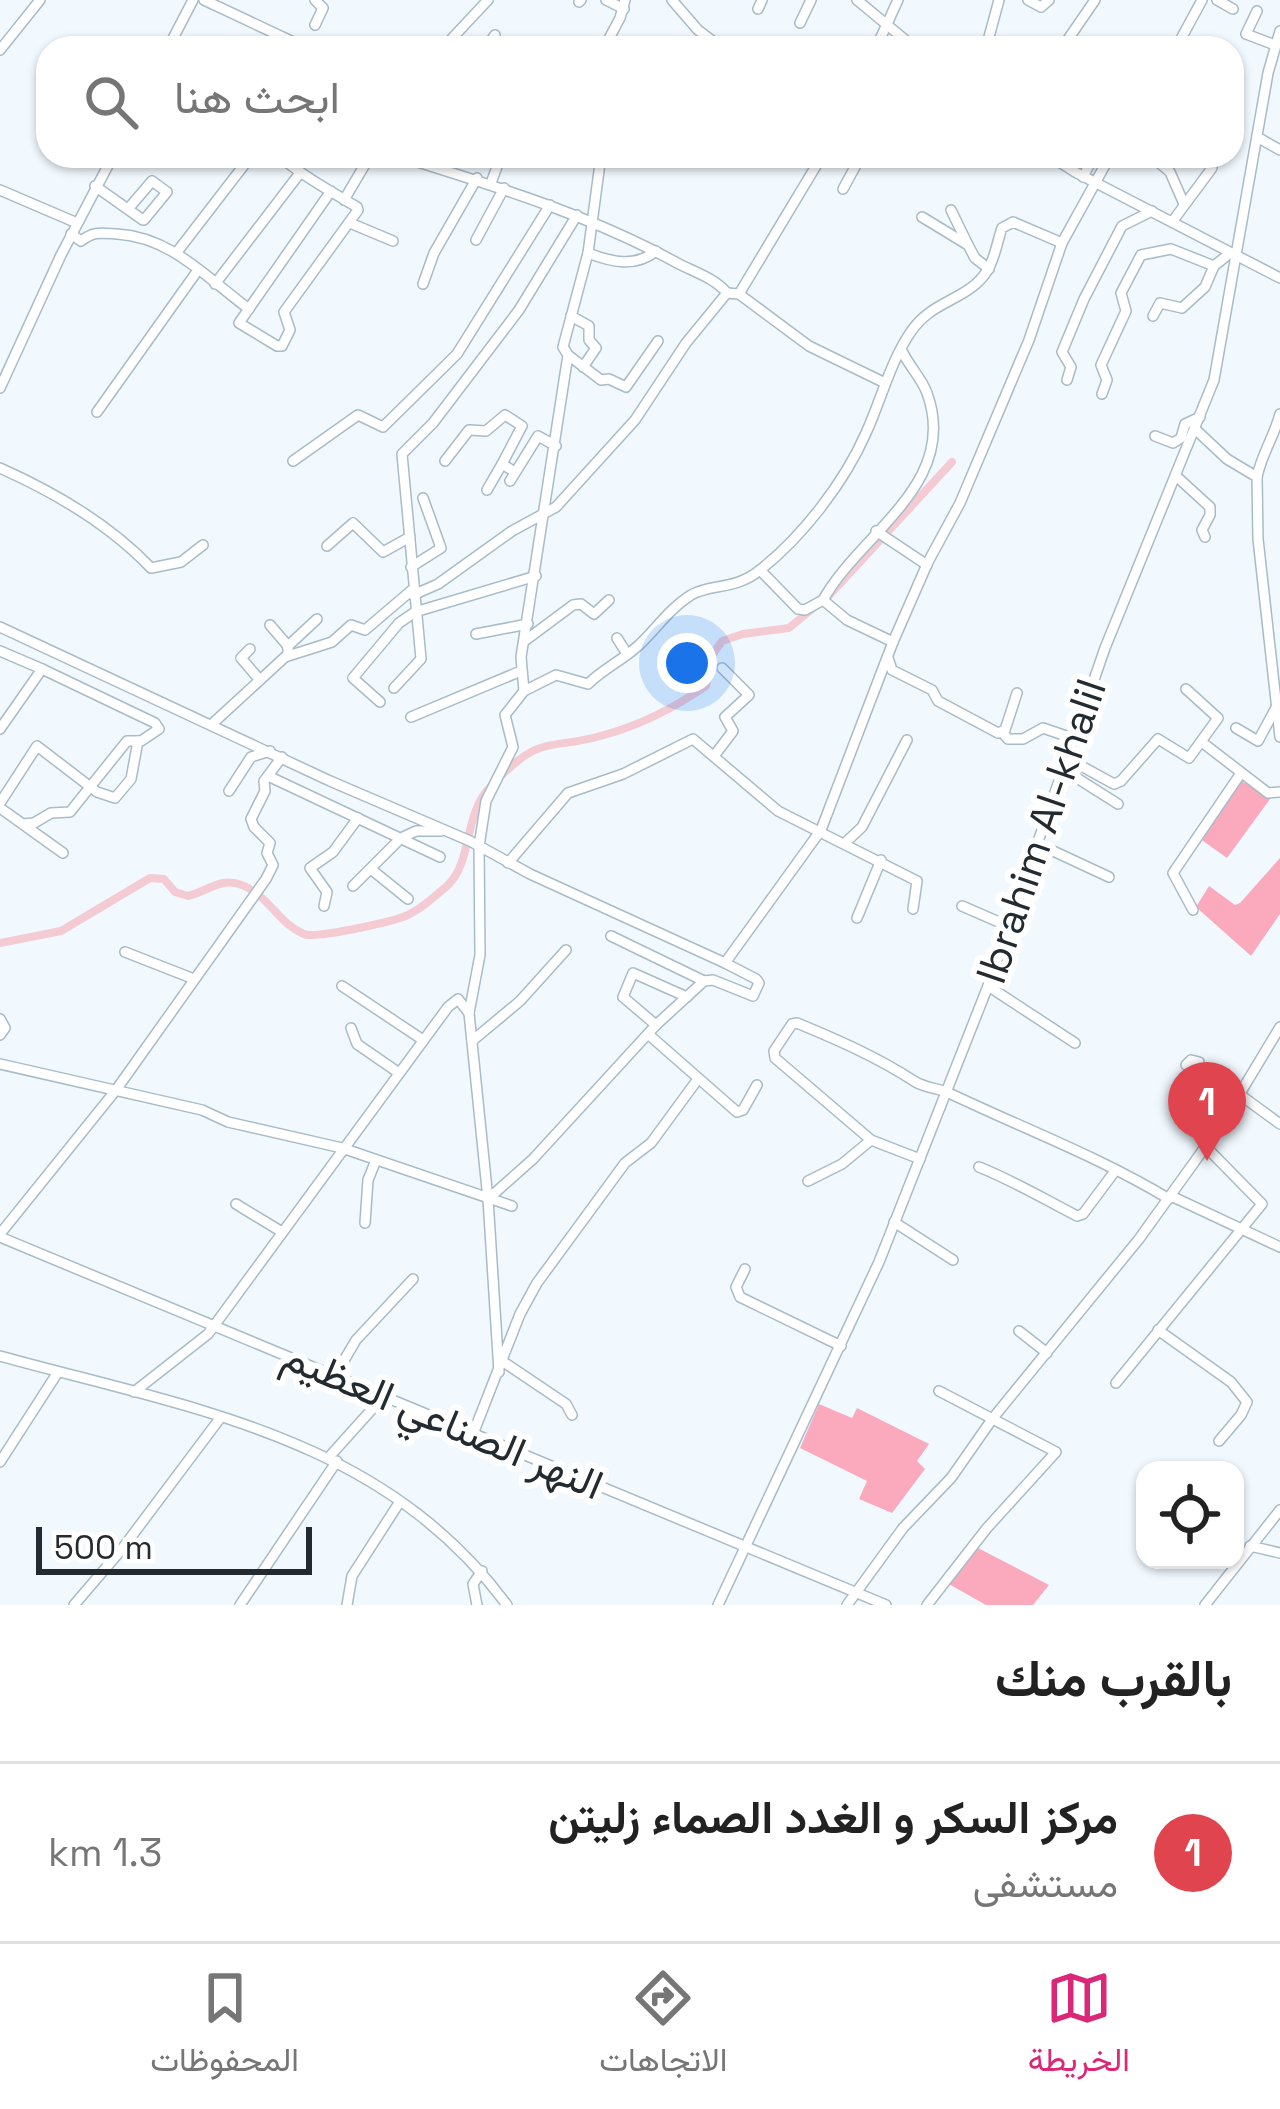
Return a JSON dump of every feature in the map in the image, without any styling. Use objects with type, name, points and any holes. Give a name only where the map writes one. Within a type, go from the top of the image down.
[{"type":"street","points":[[0,50],[40,0]]},
{"type":"street","points":[[175,36],[193,0]]},
{"type":"street","points":[[204,0],[280,36]]},
{"type":"street","points":[[315,0],[323,8],[315,25]]},
{"type":"street","points":[[454,36],[488,0]]},
{"type":"street","points":[[606,0],[624,4],[609,36]]},
{"type":"street","points":[[672,0],[706,36]]},
{"type":"street","points":[[800,23],[811,0]]},
{"type":"street","points":[[856,0],[900,36]]},
{"type":"street","points":[[881,36],[898,0]]},
{"type":"street","points":[[1028,0],[1040,7],[1049,0]]},
{"type":"street","points":[[1070,36],[1095,0]]},
{"type":"street","points":[[1217,0],[1233,9]]},
{"type":"street","points":[[989,36],[999,1]]},
{"type":"street","points":[[1181,36],[1200,1]]},
{"type":"street","points":[[1257,10],[1246,34],[1275,45]]},
{"type":"street","name":"Ibrahim Al-khalil","points":[[718,1605],[842,1346],[948,1092],[1063,762],[1200,417],[1220,360],[1234,255],[1280,31]]},
{"type":"street","points":[[1257,136],[1280,151]]},
{"type":"street","points":[[0,388],[6,361],[105,168]]},
{"type":"street","points":[[177,253],[242,168]]},
{"type":"street","points":[[294,168],[300,173],[331,191],[358,210],[285,311],[290,330],[282,346],[256,336],[239,323],[331,191]]},
{"type":"street","points":[[344,200],[363,168]]},
{"type":"street","points":[[446,168],[577,215],[656,251],[733,293],[809,346],[883,382]]},
{"type":"street","points":[[491,183],[497,168]]},
{"type":"street","points":[[599,168],[588,253],[563,347],[602,381],[627,386],[658,341]]},
{"type":"street","points":[[288,651],[329,644],[351,625],[364,630],[413,592],[438,584],[512,531],[556,507],[601,462],[733,293],[815,168]]},
{"type":"street","points":[[843,189],[854,168]]},
{"type":"street","points":[[1070,168],[1280,278]]},
{"type":"street","points":[[725,963],[821,830],[893,642],[1029,340],[1091,168]]},
{"type":"street","points":[[1089,179],[1099,168]]},
{"type":"street","points":[[1165,168],[1184,204]]},
{"type":"street","points":[[1172,222],[1211,168]]},
{"type":"street","points":[[215,284],[300,173]]},
{"type":"street","points":[[423,284],[434,253],[477,178]]},
{"type":"street","points":[[95,186],[128,209]]},
{"type":"street","points":[[476,240],[504,188]]},
{"type":"street","points":[[0,190],[77,223]]},
{"type":"street","points":[[293,461],[358,415],[383,427],[448,365],[550,206]]},
{"type":"street","points":[[951,210],[975,258],[989,268]]},
{"type":"street","points":[[1067,380],[1071,367],[1062,352],[1095,277],[1124,223],[1152,211]]},
{"type":"street","points":[[394,688],[420,661],[402,454],[433,423],[519,310],[577,215]]},
{"type":"street","points":[[922,217],[968,245]]},
{"type":"street","points":[[350,223],[393,241]]},
{"type":"street","points":[[501,1366],[470,1012],[480,955],[479,846],[489,794],[512,752],[505,715],[524,691],[556,675],[588,684],[691,595],[727,588],[760,570],[810,518],[848,468],[905,342],[922,318],[972,288],[989,268],[1002,228],[1007,224],[1062,243]]},
{"type":"street","points":[[71,234],[81,241],[100,232],[135,234],[177,253],[249,309]]},
{"type":"street","points":[[1102,394],[1107,380],[1101,365],[1126,311],[1120,293],[1141,255],[1167,249],[1214,266]]},
{"type":"street","points":[[588,253],[618,264],[650,257],[656,251]]},
{"type":"street","points":[[1153,316],[1160,303],[1182,308],[1205,287],[1214,266],[1234,255]]},
{"type":"street","points":[[97,412],[198,270]]},
{"type":"street","points":[[572,316],[589,326],[588,339],[596,348],[583,367]]},
{"type":"street","points":[[760,570],[798,609],[806,610],[824,600],[914,491],[930,454],[929,403],[903,353]]},
{"type":"street","points":[[524,691],[521,670],[568,355]]},
{"type":"street","points":[[1280,414],[1275,433],[1264,446],[1257,477],[1258,539],[1274,597],[1280,737]]},
{"type":"street","points":[[446,461],[468,430],[486,431],[505,415],[522,426],[488,490]]},
{"type":"street","points":[[1155,436],[1173,443],[1184,424],[1200,417]]},
{"type":"street","points":[[1195,429],[1227,459],[1257,477]]},
{"type":"street","points":[[502,464],[513,476],[538,436],[556,446]]},
{"type":"street","points":[[0,468],[30,480],[111,531],[153,569],[182,562],[203,545]]},
{"type":"street","points":[[1176,476],[1210,507],[1204,537]]},
{"type":"street","points":[[411,567],[441,548],[423,498]]},
{"type":"street","points":[[327,546],[353,523],[384,552],[410,537]]},
{"type":"street","points":[[877,531],[927,565]]},
{"type":"street","points":[[380,702],[353,678],[399,623],[415,612],[536,576]]},
{"type":"street","points":[[526,640],[575,604],[594,614],[609,600]]},
{"type":"street","points":[[824,600],[847,620],[893,642]]},
{"type":"street","points":[[211,725],[317,619]]},
{"type":"street","points":[[476,634],[528,624]]},
{"type":"street","points":[[270,625],[288,651]]},
{"type":"street","points":[[0,627],[479,846],[759,983],[753,996],[704,981],[611,936]]},
{"type":"street","points":[[616,638],[627,654]]},
{"type":"street","points":[[250,649],[241,658],[259,679]]},
{"type":"street","points":[[0,651],[158,726],[138,741],[126,742],[68,814],[51,813],[23,824]]},
{"type":"street","points":[[888,658],[892,670],[1008,739],[1023,739],[1042,728],[1072,738]]},
{"type":"street","points":[[0,729],[42,668]]},
{"type":"street","points":[[715,756],[733,731],[725,717],[749,694],[722,668]]},
{"type":"street","points":[[411,717],[521,670]]},
{"type":"street","points":[[1063,762],[1115,784],[1158,739],[1187,759],[1217,723],[1217,715],[1186,689]]},
{"type":"street","points":[[1002,732],[1017,693]]},
{"type":"street","points":[[1236,728],[1258,741],[1278,704]]},
{"type":"street","points":[[479,871],[504,861],[568,793],[623,774],[693,739],[778,811],[917,881],[913,909]]},
{"type":"street","points":[[845,843],[862,827],[907,740]]},
{"type":"street","points":[[63,854],[0,806],[37,746],[97,792],[115,798],[131,779],[138,741]]},
{"type":"street","points":[[1203,743],[1268,794],[1280,792]]},
{"type":"street","points":[[230,791],[250,757],[270,752]]},
{"type":"street","points":[[0,1236],[116,1090],[273,867],[267,856],[270,843],[251,822],[268,776],[282,757]]},
{"type":"street","points":[[1063,762],[1118,805]]},
{"type":"street","points":[[1193,910],[1174,872],[1241,773]]},
{"type":"street","points":[[268,776],[440,857]]},
{"type":"street","points":[[324,906],[327,892],[310,868],[339,846],[358,818]]},
{"type":"street","points":[[353,886],[401,838],[416,831],[447,831]]},
{"type":"street","points":[[1036,843],[1109,877]]},
{"type":"street","points":[[856,918],[880,860]]},
{"type":"street","points":[[372,870],[408,898]]},
{"type":"street","points":[[962,906],[1008,926]]},
{"type":"street","points":[[472,1041],[520,1001],[566,950]]},
{"type":"street","points":[[125,952],[194,979]]},
{"type":"street","points":[[687,997],[633,973],[622,995],[698,1078],[737,1112],[743,1110],[757,1085]]},
{"type":"street","points":[[488,1199],[704,981]]},
{"type":"street","points":[[342,986],[423,1040]]},
{"type":"street","points":[[988,986],[1075,1043]]},
{"type":"street","points":[[134,1392],[197,1346],[215,1325],[455,1000],[470,1012]]},
{"type":"street","points":[[0,1019],[5,1028],[0,1035]]},
{"type":"street","points":[[920,1159],[871,1139],[775,1058],[774,1051],[792,1024],[839,1040],[914,1081],[948,1092],[1280,1247]]},
{"type":"street","points":[[847,1605],[913,1517],[951,1478],[993,1418],[1100,1291],[1206,1147],[1280,1027]]},
{"type":"street","points":[[351,1028],[357,1044],[399,1073]]},
{"type":"street","points":[[1186,1065],[1189,1060],[1198,1062],[1195,1080],[1232,1108]]},
{"type":"street","points":[[0,1064],[342,1148],[512,1207]]},
{"type":"street","points":[[473,1434],[537,1283],[625,1163],[651,1143],[698,1078]]},
{"type":"street","points":[[1240,1094],[1280,1124]]},
{"type":"street","points":[[808,1181],[842,1164],[871,1139]]},
{"type":"street","points":[[1116,1383],[1262,1201],[1206,1147]]},
{"type":"street","points":[[364,1223],[368,1180],[376,1160]]},
{"type":"street","points":[[979,1167],[1077,1216],[1115,1171]]},
{"type":"street","points":[[236,1204],[283,1232]]},
{"type":"street","points":[[895,1222],[953,1260]]},
{"type":"street","name":"النهر الصناعي العظيم","points":[[0,1236],[886,1605]]},
{"type":"street","points":[[745,1270],[736,1287],[740,1297],[842,1346]]},
{"type":"street","points":[[336,1375],[356,1340],[413,1280]]},
{"type":"street","points":[[1158,1330],[1231,1382],[1246,1400],[1245,1410],[1219,1441]]},
{"type":"street","points":[[1019,1331],[1047,1353]]},
{"type":"street","points":[[0,1356],[269,1431],[333,1459],[447,1536],[507,1605]]},
{"type":"street","points":[[501,1366],[566,1404],[572,1415]]},
{"type":"street","points":[[0,1462],[58,1372]]},
{"type":"street","points":[[927,1605],[974,1543],[1055,1452],[940,1391]]},
{"type":"street","points":[[240,1605],[333,1459],[383,1396]]},
{"type":"street","points":[[74,1605],[221,1417]]},
{"type":"street","points":[[347,1605],[352,1576],[399,1503]]},
{"type":"street","points":[[1204,1605],[1280,1510]]},
{"type":"street","points":[[1250,1546],[1280,1553]]},
{"type":"street","points":[[477,1605],[474,1578],[482,1571]]},
{"type":"shaded area","points":[[1242,781],[1270,799],[1227,858],[1199,838]]},
{"type":"shaded area","points":[[1280,858],[1280,914],[1251,956],[1196,907],[1209,886],[1235,905],[1240,903]]},
{"type":"shaded area","points":[[819,1404],[852,1418],[857,1408],[929,1444],[917,1461],[925,1469],[892,1513],[859,1499],[867,1481],[800,1448]]},
{"type":"shaded area","points":[[976,1547],[1049,1585],[1033,1605],[986,1605],[947,1583]]},
{"type":"waterway","points":[[824,601],[952,462]]},
{"type":"waterway","points":[[502,775],[539,748],[618,731],[669,709],[706,686],[713,654],[722,641],[789,628],[812,609]]},
{"type":"waterway","points":[[0,943],[61,931],[150,878],[164,879],[175,892],[188,896],[219,884],[239,884],[258,894],[304,934],[337,932],[403,917],[427,903],[456,875],[476,810],[491,786]]},
{"type":"place","name":"مركز السكر و الغدد الصماء زليتن","points":[[1207,1161]]}]
